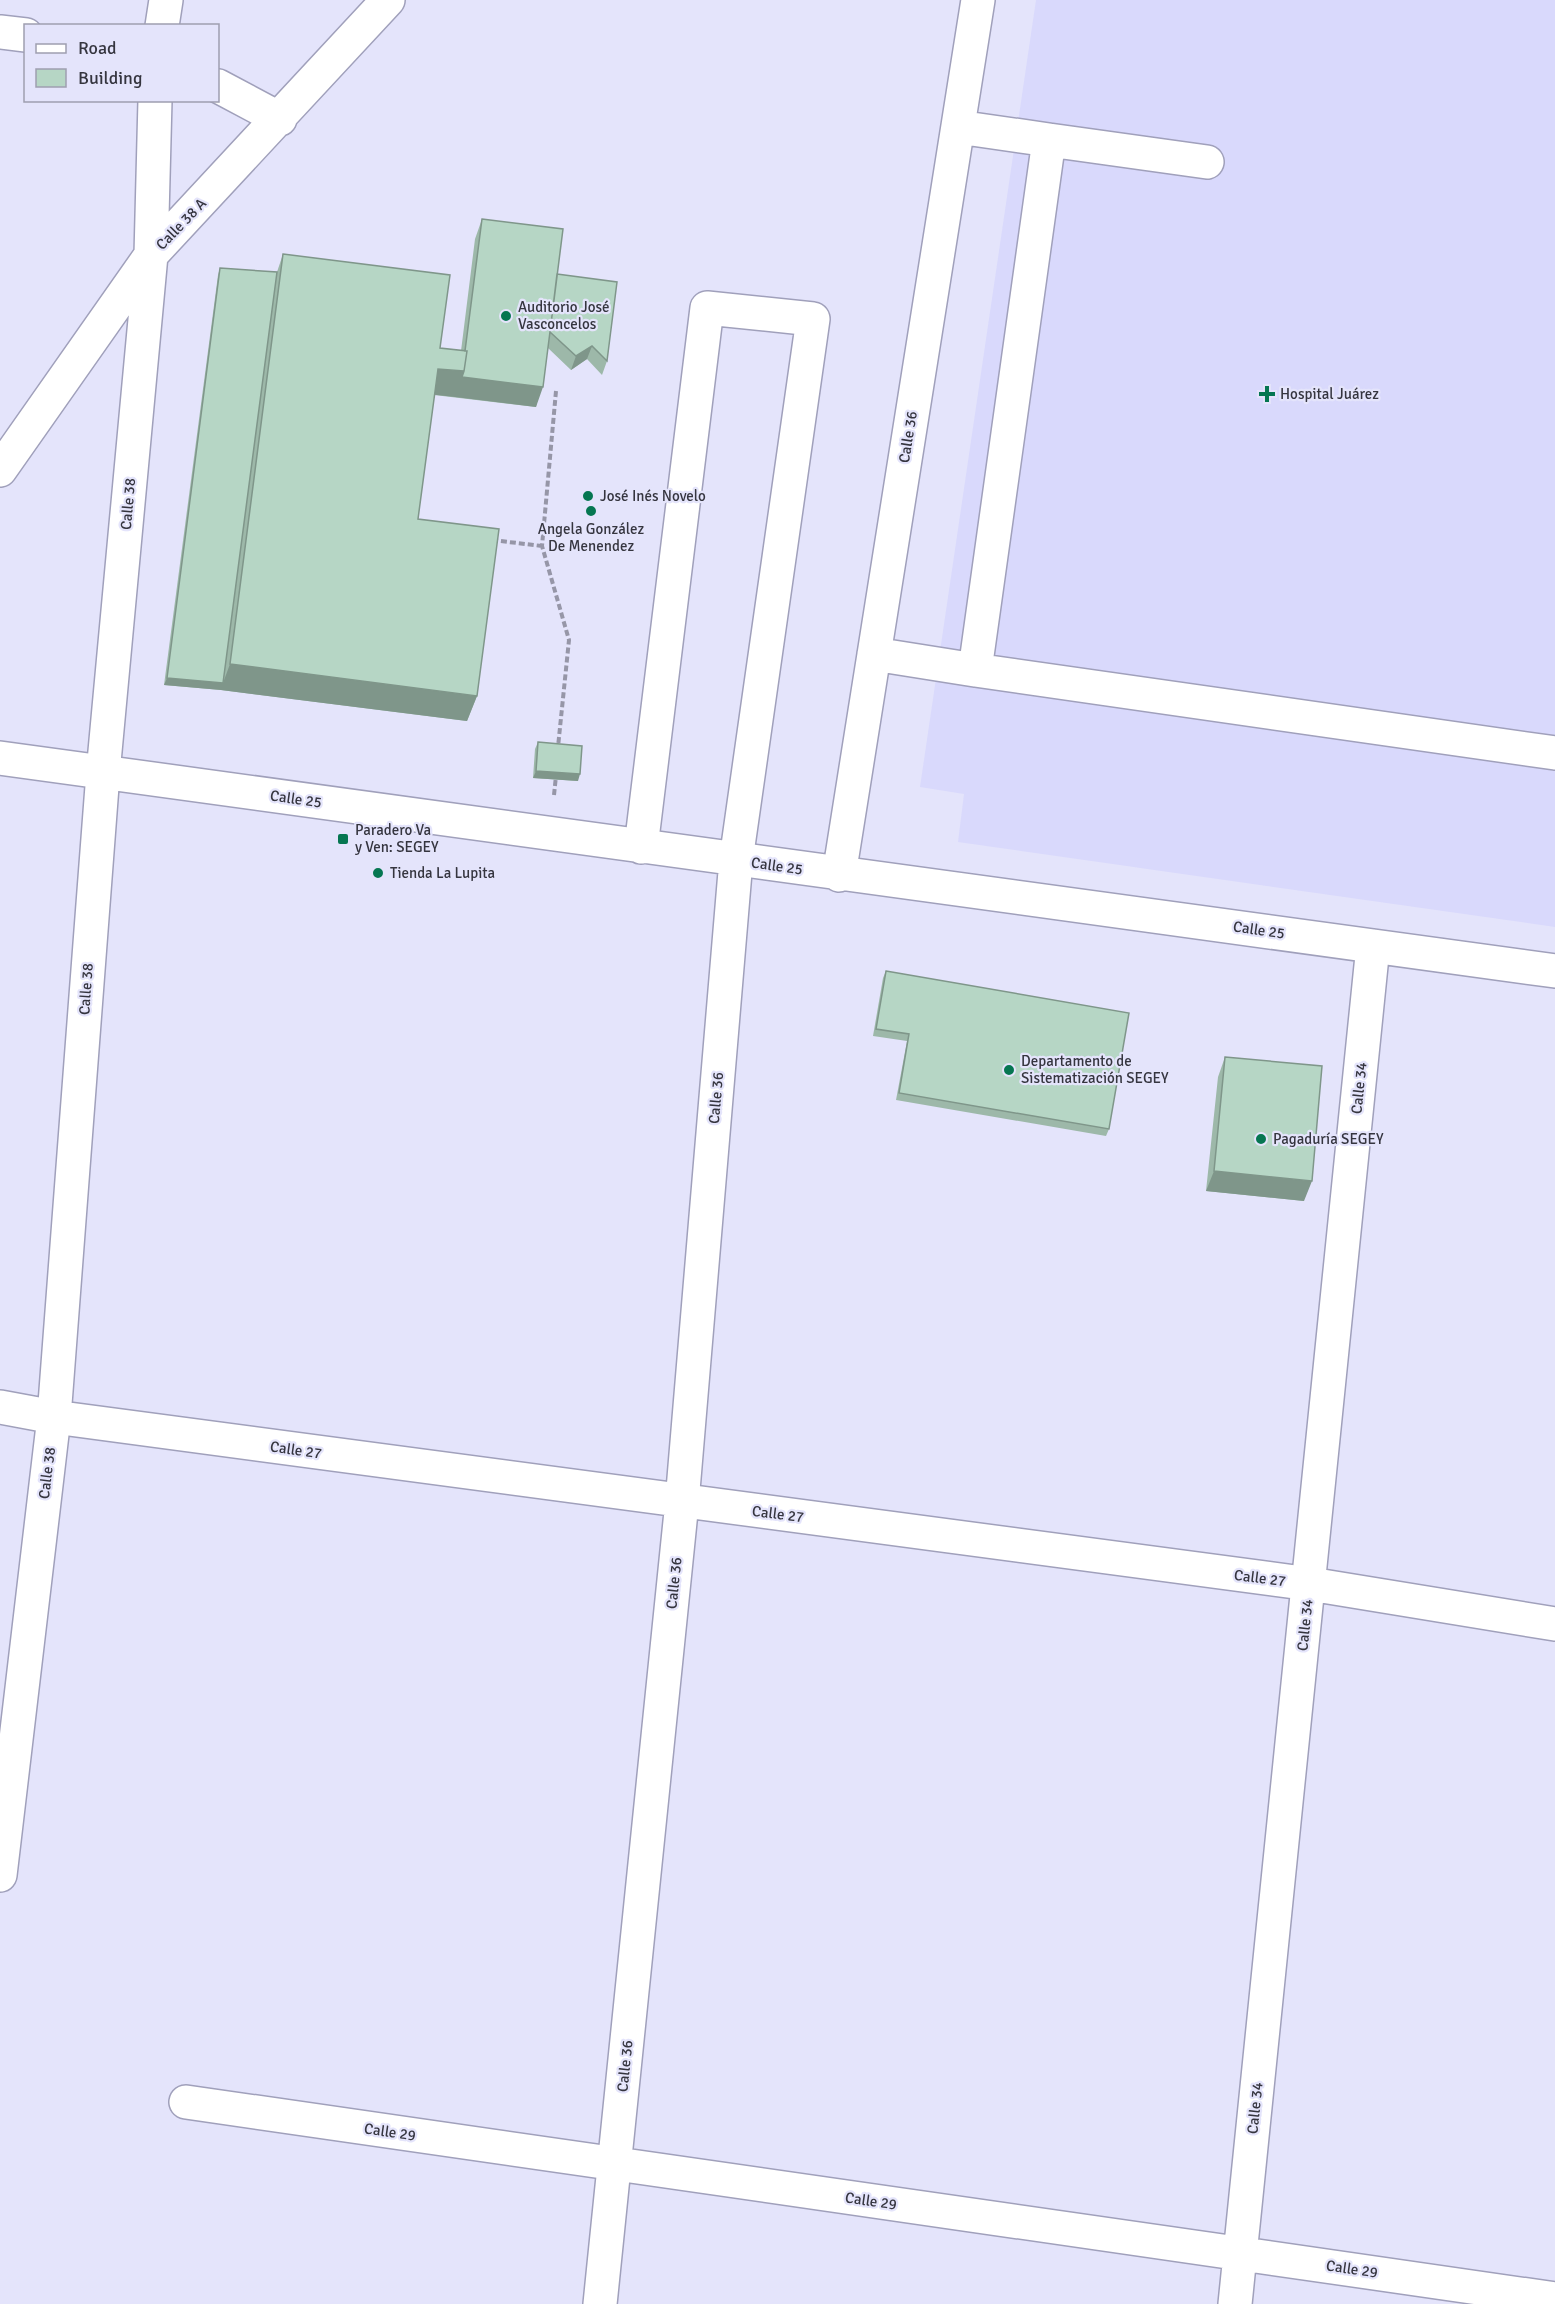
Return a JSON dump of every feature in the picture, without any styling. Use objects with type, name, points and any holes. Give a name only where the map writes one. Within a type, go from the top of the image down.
[{"type":"street","points":[[162,24],[166,0]]},
{"type":"street","name":"Calle 38 A","points":[[0,470],[151,255],[280,119],[388,0]]},
{"type":"street","name":"Calle 36","points":[[839,875],[978,0]]},
{"type":"street","points":[[0,32],[24,35]]},
{"type":"street","points":[[219,87],[280,119]]},
{"type":"street","name":"Calle 38","points":[[0,1875],[54,1417],[103,772],[151,255],[155,102]]},
{"type":"street","points":[[958,127],[1207,162]]},
{"type":"street","points":[[975,670],[1049,140]]},
{"type":"street","name":"Calle 36","points":[[600,2304],[682,1502],[736,860],[813,319],[706,308],[641,847]]},
{"type":"street","points":[[874,654],[1555,753]]},
{"type":"street","name":"Calle 25","points":[[0,758],[839,875],[1555,971]]},
{"type":"street","name":"Calle 34","points":[[1234,2304],[1310,1584],[1373,946]]},
{"type":"street","name":"Calle 27","points":[[0,1407],[54,1417],[682,1502],[1310,1584],[1555,1624]]},
{"type":"street","name":"Calle 29","points":[[186,2102],[1555,2299]]},
{"type":"path","points":[[556,391],[542,546],[569,640],[558,749]]},
{"type":"path","points":[[485,539],[542,546]]},
{"type":"path","points":[[555,781],[556,771]]},
{"type":"shaded area","name":"Hospital Juárez","points":[[1036,0],[1555,0],[1555,927],[958,842],[964,794],[920,787]]},
{"type":"building","name":"Auditorio José Vasconcelos","points":[[482,219],[563,229],[543,387],[462,377]]},
{"type":"building","points":[[283,254],[450,275],[440,348],[467,351],[464,371],[438,369],[418,519],[499,529],[477,696],[230,664]]},
{"type":"building","points":[[220,268],[277,272],[223,683],[167,678]]},
{"type":"building","points":[[557,274],[617,282],[607,361],[592,346],[576,356],[550,332]]},
{"type":"building","points":[[538,742],[582,746],[580,774],[536,771]]},
{"type":"building","name":"Departamento de Sistematización SEGEY","points":[[886,971],[1129,1013],[1109,1129],[899,1093],[909,1034],[876,1029]]},
{"type":"building","name":"Pagaduría SEGEY","points":[[1225,1057],[1322,1066],[1312,1181],[1214,1171]]},
{"type":"place","name":"Auditorio José Vasconcelos","points":[[506,316]]},
{"type":"place","name":"Hospital Juárez","points":[[1267,394]]},
{"type":"place","name":"José Inés Novelo","points":[[588,496]]},
{"type":"place","name":"Angela González De Menendez","points":[[591,511]]},
{"type":"place","name":"Paradero Va y Ven: SEGEY","points":[[343,839]]},
{"type":"place","name":"Tienda La Lupita","points":[[378,873]]},
{"type":"place","name":"Departamento de Sistematización SEGEY","points":[[1009,1070]]},
{"type":"place","name":"Pagaduría SEGEY","points":[[1261,1139]]}]
